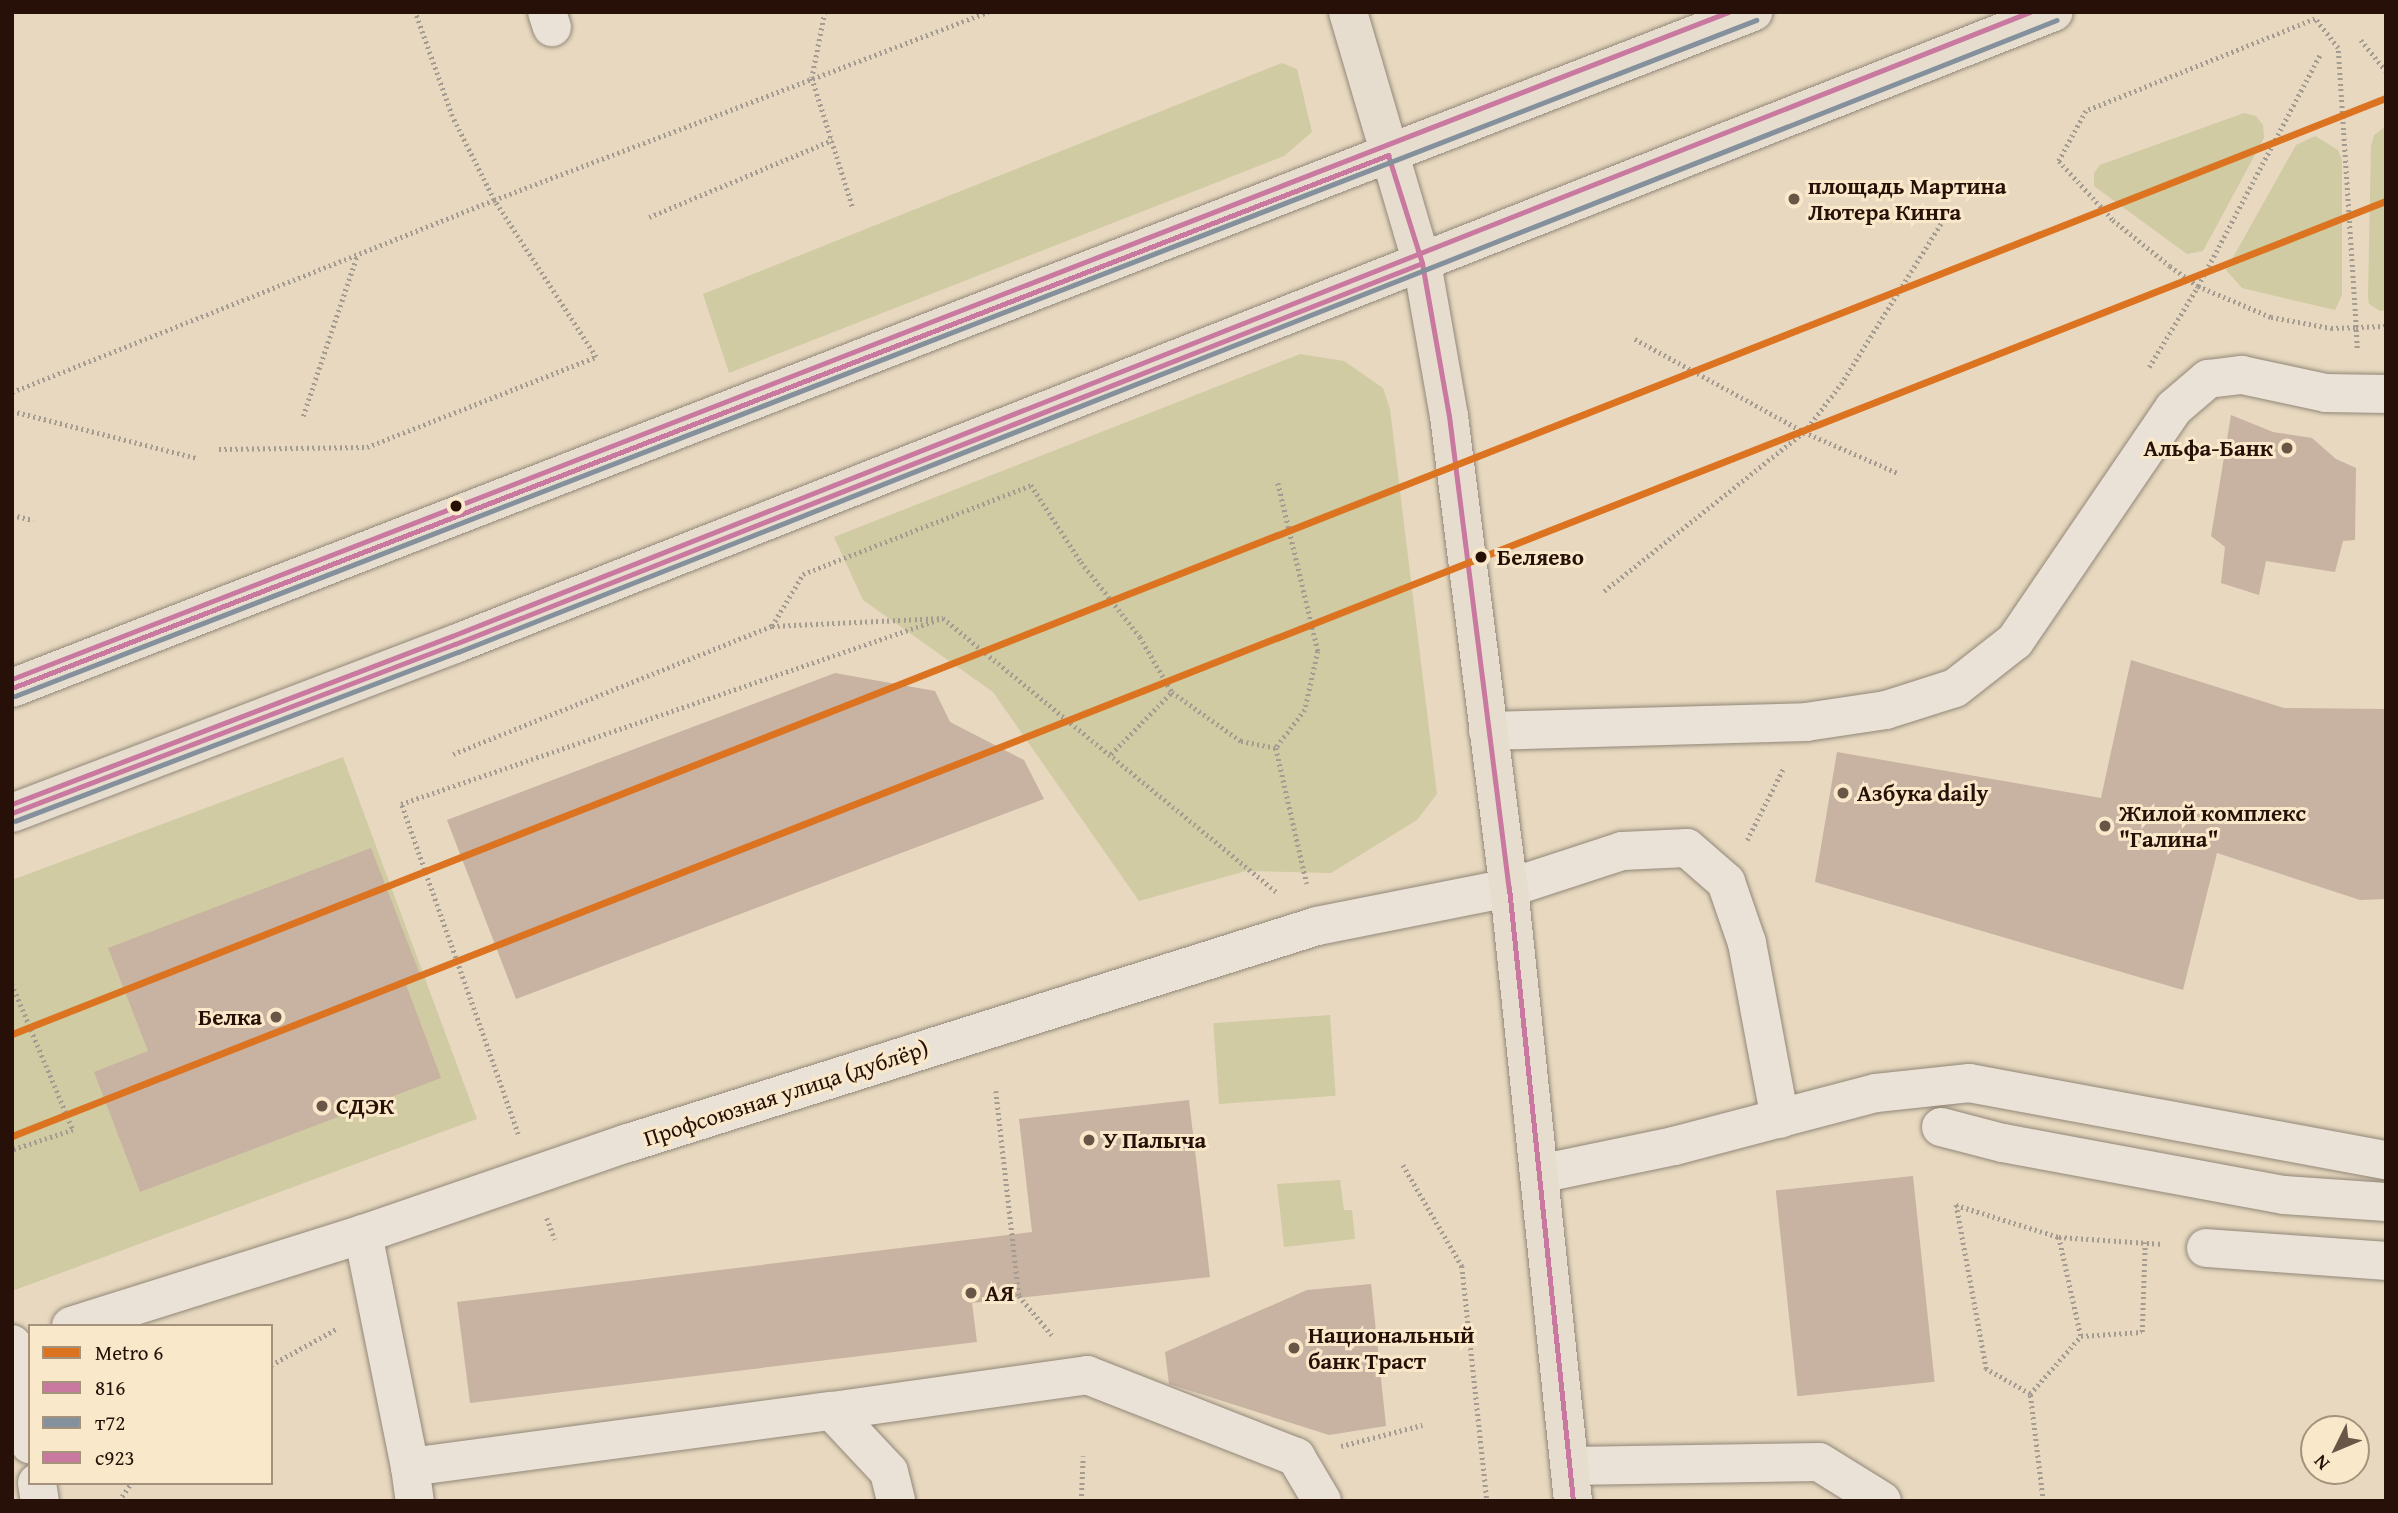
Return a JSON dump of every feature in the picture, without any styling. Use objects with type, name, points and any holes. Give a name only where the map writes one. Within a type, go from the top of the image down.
[{"type":"main road","points":[[1348,12],[1388,156],[1422,263],[1448,416],[1509,888],[1571,1483]]},
{"type":"main road","points":[[12,688],[1388,156],[1753,12]]},
{"type":"main road","points":[[12,813],[449,646],[2054,12]]},
{"type":"street","points":[[1489,730],[1806,722],[1886,710],[1955,688],[2015,641],[2174,408],[2208,379],[2242,375],[2372,395]]},
{"type":"street","name":"Профсоюзная улица (дублёр)","points":[[77,1324],[363,1234],[533,1175],[1317,926],[1509,888],[1622,851],[1687,848],[1726,882]]},
{"type":"street","points":[[1726,882],[1747,943],[1780,1119]]},
{"type":"street","points":[[1539,1174],[1780,1119],[1876,1093],[1969,1083],[2386,1160]]},
{"type":"street","points":[[1941,1127],[2003,1143],[2284,1195],[2386,1202]]},
{"type":"street","points":[[363,1234],[376,1283],[412,1484],[832,1411],[1087,1375],[1296,1457],[1322,1501]]},
{"type":"street","points":[[2206,1248],[2386,1261]]},
{"type":"street","points":[[12,1344],[28,1433]]},
{"type":"street","points":[[832,1411],[889,1472],[896,1501]]},
{"type":"street","points":[[1571,1483],[1819,1462],[1882,1501]]},
{"type":"path","points":[[219,449],[367,447],[596,357],[494,200],[452,116],[415,12]]},
{"type":"path","points":[[825,12],[812,78],[853,208]]},
{"type":"path","points":[[12,393],[494,200],[988,12]]},
{"type":"path","points":[[2372,395],[2356,327],[2338,48],[2315,19],[2086,111],[2059,161],[2113,220],[2198,286],[2271,317],[2331,328],[2356,327],[2386,326]]},
{"type":"path","points":[[2361,40],[2386,71]]},
{"type":"path","points":[[2146,373],[2198,286],[2320,55]]},
{"type":"path","points":[[649,217],[832,140]]},
{"type":"path","points":[[1604,591],[1804,432],[1841,384],[1943,220]]},
{"type":"path","points":[[303,416],[357,255]]},
{"type":"path","points":[[1635,339],[1804,432],[1898,472]]},
{"type":"path","points":[[12,411],[196,458]]},
{"type":"path","points":[[1276,748],[1305,710],[1318,651],[1278,484]]},
{"type":"path","points":[[772,626],[803,574],[1031,485],[1081,562],[1140,637],[1172,692],[1241,741],[1276,748]]},
{"type":"path","points":[[12,515],[33,520]]},
{"type":"path","points":[[453,754],[772,626],[943,618],[1317,926]]},
{"type":"path","points":[[555,1240],[401,804],[943,618]]},
{"type":"path","points":[[1111,754],[1172,692]]},
{"type":"path","points":[[1726,882],[1806,722]]},
{"type":"path","points":[[1276,748],[1317,926]]},
{"type":"path","points":[[12,984],[73,1130],[12,1150]]},
{"type":"path","points":[[996,1091],[1018,1296],[1087,1375]]},
{"type":"path","points":[[1403,1165],[1462,1266],[1487,1501]]},
{"type":"path","points":[[2030,1394],[1986,1369],[1956,1205],[2059,1237],[2145,1242],[2142,1332],[2081,1336],[2030,1394],[2043,1501]]},
{"type":"path","points":[[2059,1237],[2081,1336]]},
{"type":"path","points":[[273,1364],[337,1328],[376,1283]]},
{"type":"path","points":[[1296,1457],[1422,1425]]},
{"type":"path","points":[[1081,1501],[1083,1456]]},
{"type":"path","points":[[118,1501],[130,1485]]},
{"type":"shaded area","points":[[1282,63],[1297,69],[1312,132],[1284,156],[729,373],[703,294]]},
{"type":"shaded area","points":[[2244,113],[2256,116],[2263,125],[2264,138],[2203,251],[2187,254],[2094,186],[2094,173],[2100,165]]},
{"type":"shaded area","points":[[2386,126],[2386,310],[2380,311],[2369,304],[2368,296],[2371,146],[2374,135]]},
{"type":"shaded area","points":[[2315,136],[2338,150],[2342,160],[2342,295],[2335,310],[2242,288],[2226,270],[2296,145]]},
{"type":"shaded area","points":[[1300,354],[1344,361],[1383,388],[1390,409],[1437,794],[1417,820],[1331,873],[1246,871],[1139,901],[993,692],[863,600],[834,537]]},
{"type":"shaded area","points":[[343,757],[477,1119],[12,1291],[12,880]]},
{"type":"shaded area","points":[[1330,1015],[1336,1096],[1219,1104],[1213,1023]]},
{"type":"shaded area","points":[[1340,1180],[1344,1210],[1352,1210],[1355,1239],[1284,1247],[1277,1184]]},
{"type":"building","points":[[2231,415],[2273,432],[2312,438],[2336,459],[2356,468],[2355,540],[2343,541],[2335,572],[2266,561],[2259,595],[2221,583],[2225,547],[2211,536]]},
{"type":"building","name":"Жилой комплекс \"Галина\"","points":[[2131,660],[2284,708],[2386,709],[2386,899],[2360,900],[2217,853],[2183,990],[1815,882],[1837,752],[2101,798]]},
{"type":"building","points":[[835,673],[935,691],[950,722],[1024,760],[1044,799],[516,999],[447,820]]},
{"type":"building","name":"Белка","points":[[371,848],[421,977],[405,982],[441,1078],[140,1192],[94,1072],[148,1051],[108,948]]},
{"type":"building","points":[[1189,1100],[1210,1277],[972,1303],[977,1342],[470,1403],[457,1302],[1032,1232],[1019,1119]]},
{"type":"building","points":[[1913,1176],[1935,1382],[1797,1396],[1776,1190]]},
{"type":"building","points":[[1371,1284],[1386,1426],[1329,1435],[1169,1384],[1165,1352],[1307,1290]]},
{"type":"metro line","name":"6","points":[[12,1034],[2386,98]]},
{"type":"metro line","name":"6","points":[[12,1136],[2386,201]]},
{"type":"transit line","name":"с923","points":[[12,679],[1728,12]]},
{"type":"transit line","name":"с923","points":[[12,804],[452,636],[2030,12]]},
{"type":"transit line","name":"т72","points":[[15,696],[1756,20]]},
{"type":"transit line","name":"т72","points":[[15,821],[458,652],[2057,20]]},
{"type":"transit line","name":"816","points":[[12,688],[1388,155],[1422,263],[1449,416],[1509,888],[1573,1501]]},
{"type":"transit line","name":"816","points":[[12,813],[455,644],[1422,263]]},
{"type":"place","name":"площадь Мартина Лютера Кинга","points":[[1794,199]]},
{"type":"place","name":"Альфа-Банк","points":[[2287,448]]},
{"type":"place","name":"Беляево","points":[[1481,557]]},
{"type":"place","name":"Азбука daily","points":[[1843,793]]},
{"type":"place","name":"Жилой комплекс \"Галина\"","points":[[2105,826]]},
{"type":"place","name":"Белка","points":[[276,1017]]},
{"type":"place","name":"СДЭК","points":[[322,1106]]},
{"type":"place","name":"У Палыча","points":[[1089,1140]]},
{"type":"place","name":"АЯ","points":[[971,1293]]},
{"type":"place","name":"Национальный банк Траст","points":[[1294,1348]]}]
